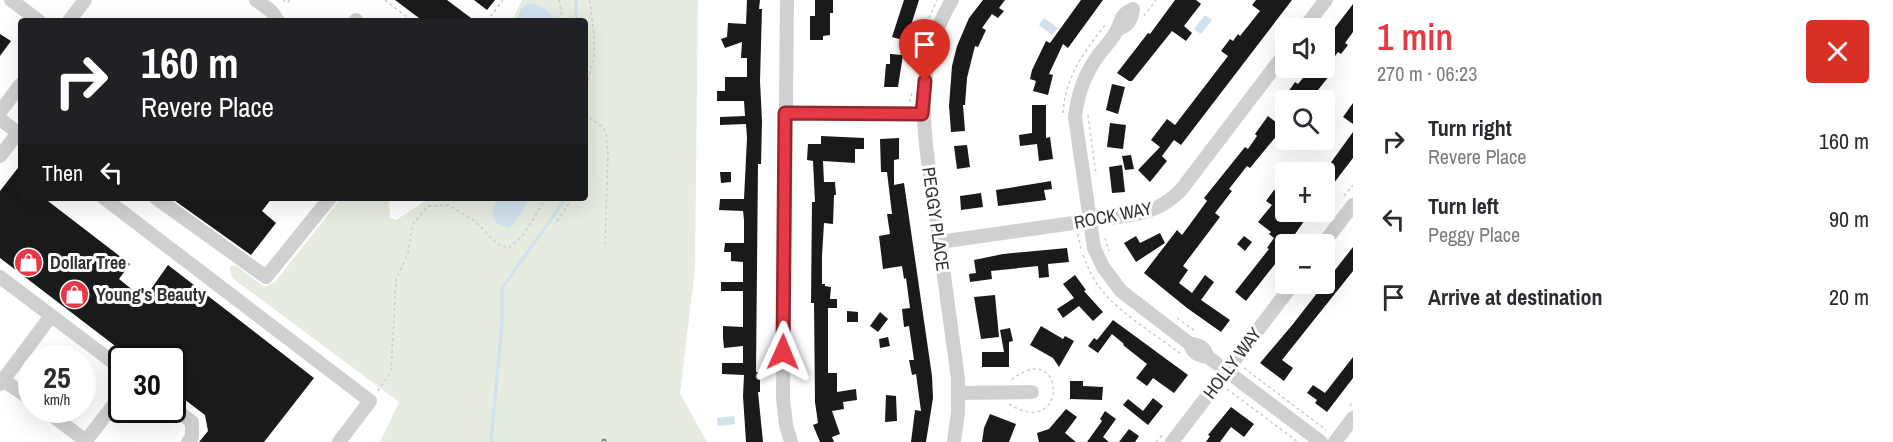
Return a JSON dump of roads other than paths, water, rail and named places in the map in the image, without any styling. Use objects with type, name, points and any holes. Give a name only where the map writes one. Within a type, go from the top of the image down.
[{"type":"street","points":[[11,0],[35,18]]},
{"type":"street","points":[[71,18],[85,0]]},
{"type":"street","points":[[256,0],[271,18]]},
{"type":"street","points":[[787,0],[783,398],[786,425],[791,442]]},
{"type":"street","name":"PEGGY PLACE","points":[[952,0],[935,34],[926,66],[922,114],[959,393],[954,442]]},
{"type":"street","points":[[1312,18],[1326,0]]},
{"type":"street","points":[[1139,9],[1125,26],[1114,24],[1083,80],[1077,99],[1075,117],[1094,248],[1102,267],[1127,296],[1190,344],[1197,344],[1205,350],[1208,357],[1226,371],[1328,439],[1350,414]]},
{"type":"street","name":"ROCK WAY","points":[[939,242],[1146,212],[1171,200],[1181,190],[1275,57]]},
{"type":"street","points":[[0,112],[18,88]]},
{"type":"street","points":[[785,113],[922,114]]},
{"type":"street","points":[[0,119],[18,132]]},
{"type":"street","points":[[0,156],[18,136]]},
{"type":"street","points":[[108,201],[370,401],[339,442]]},
{"type":"street","points":[[160,201],[266,277],[328,201]]},
{"type":"street","points":[[1331,234],[1353,205]]},
{"type":"street","points":[[0,277],[108,359]]},
{"type":"street","name":"HOLLY WAY","points":[[1167,438],[1226,371],[1285,294]]},
{"type":"street","points":[[18,392],[1,382],[51,316]]},
{"type":"street","points":[[959,393],[1032,392]]},
{"type":"street","points":[[62,423],[85,441],[108,412]]},
{"type":"street","points":[[186,418],[192,422],[192,438],[188,442]]},
{"type":"water","points":[[528,3],[537,5],[550,13],[552,18],[518,18],[521,9]]},
{"type":"water","points":[[1205,15],[1212,20],[1201,34],[1194,29]]},
{"type":"water","points":[[1044,18],[1058,28],[1052,35],[1039,25]]},
{"type":"water","points":[[497,201],[528,201],[514,224],[508,228],[498,224],[493,217],[493,208]]},
{"type":"water","points":[[734,416],[735,424],[718,426],[717,418]]},
{"type":"waterway","points":[[576,0],[576,18]]},
{"type":"waterway","points":[[491,442],[502,323],[502,288],[564,201]]},
{"type":"place","name":"Dollar Tree","points":[[29,262]]},
{"type":"place","name":"Young's Beauty","points":[[75,294]]}]
